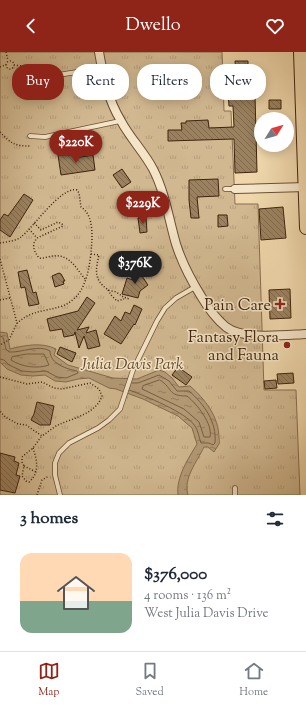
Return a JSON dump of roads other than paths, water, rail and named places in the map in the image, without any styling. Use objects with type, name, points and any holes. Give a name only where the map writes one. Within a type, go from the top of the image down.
[{"type":"main road","points":[[300,52],[304,112],[306,228]]},
{"type":"street","points":[[99,52],[103,76],[114,108],[120,121],[153,170],[162,192],[183,262],[195,287],[216,318],[227,328],[239,332],[263,336],[306,334]]},
{"type":"street","points":[[235,189],[305,187]]},
{"type":"lane","points":[[30,136],[45,137],[120,121]]},
{"type":"lane","points":[[225,189],[235,189]]},
{"type":"lane","points":[[60,495],[54,475],[55,463],[59,453],[68,443],[86,435],[109,420],[120,409],[133,370],[157,321],[165,308],[176,298],[195,287]]},
{"type":"lane","points":[[235,488],[235,495]]},
{"type":"water","points":[[0,332],[7,333],[10,349],[28,345],[45,345],[56,349],[54,355],[68,365],[113,378],[137,379],[159,370],[165,372],[179,387],[190,386],[206,403],[214,416],[217,423],[219,445],[214,452],[208,447],[204,447],[187,482],[188,495],[178,495],[178,488],[183,468],[197,444],[192,428],[178,416],[143,399],[116,389],[109,388],[89,378],[66,382],[55,381],[45,375],[21,375],[7,369],[0,362]]},
{"type":"place","name":"Pain Care","points":[[280,304]]},
{"type":"place","name":"Fantasy Flora and Fauna","points":[[287,345]]},
{"type":"park label","name":"Julia Davis Park","points":[[132,363]]}]
